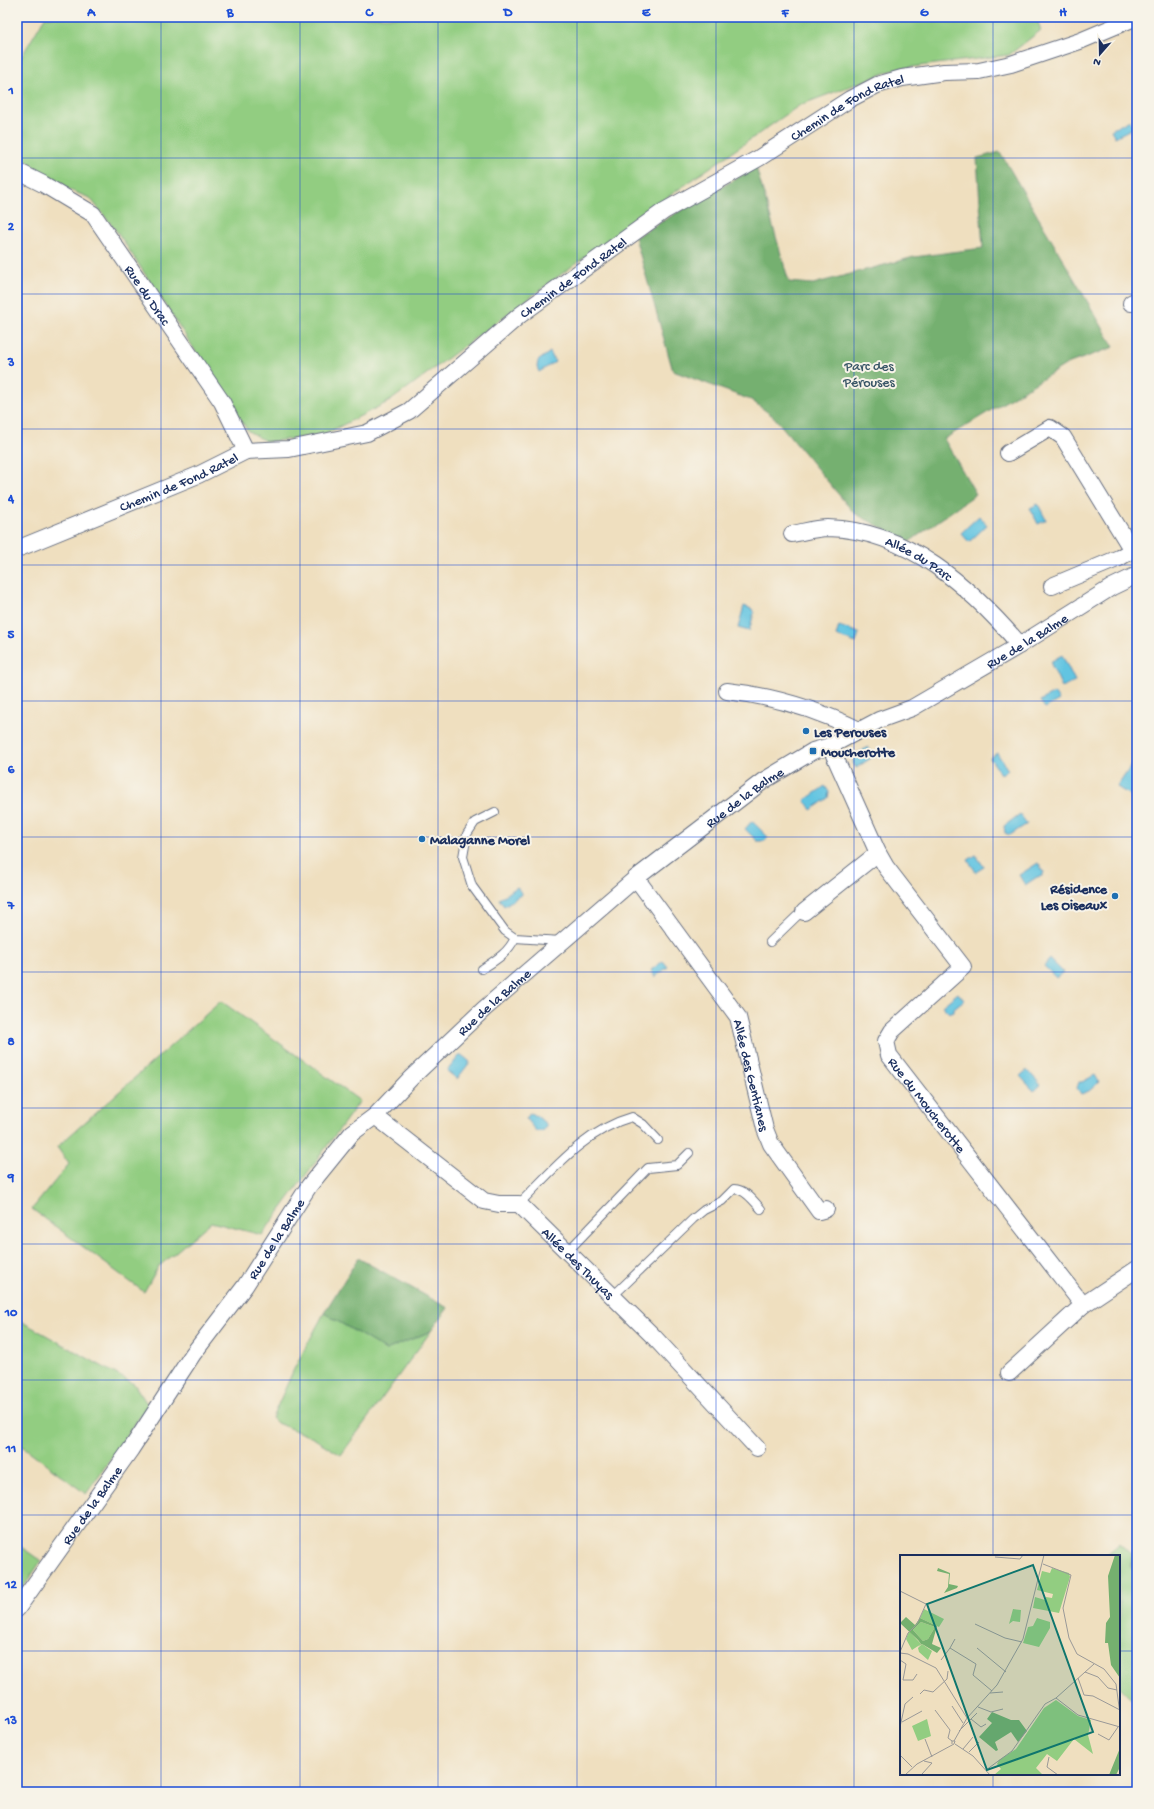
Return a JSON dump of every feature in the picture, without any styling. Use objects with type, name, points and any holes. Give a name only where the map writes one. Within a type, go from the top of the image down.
[{"type":"street","name":"Chemin de Fond Ratel","points":[[17,549],[198,475],[246,451],[289,449],[367,433],[409,411],[520,315],[664,211],[760,158],[850,99],[877,85],[902,78],[944,72],[979,71],[1012,64],[1080,41],[1137,17]]},
{"type":"street","name":"Rue du Drac","points":[[17,171],[43,184],[93,214],[222,402],[246,451]]},
{"type":"street","points":[[1008,453],[1050,428],[1063,438],[1134,549],[1119,558],[1052,586]]},
{"type":"street","name":"Allée du Parc","points":[[792,534],[826,528],[864,532],[911,549],[940,568],[988,610],[1020,645]]},
{"type":"street","name":"Rue de la Balme","points":[[17,1609],[131,1449],[193,1354],[245,1286],[308,1186],[352,1133],[375,1116],[411,1078],[484,1009],[636,878],[763,781],[806,754],[830,746],[859,730],[912,708],[1020,645],[1112,587],[1137,575]]},
{"type":"street","points":[[727,692],[748,693],[776,700],[830,716],[859,730]]},
{"type":"street","name":"Rue du Moucherotte","points":[[830,746],[878,854],[886,867],[963,967],[892,1031],[886,1042],[889,1055],[1083,1305]]},
{"type":"street","points":[[804,912],[878,854]]},
{"type":"street","name":"Allée des Gentianes","points":[[636,878],[738,1018],[765,1129],[771,1144],[819,1211],[826,1209]]},
{"type":"street","points":[[375,1116],[484,1201],[499,1204],[519,1204]]},
{"type":"street","name":"Allée des Thuyas","points":[[519,1204],[654,1337],[757,1448]]},
{"type":"street","points":[[1009,1373],[1083,1305],[1137,1269]]},
{"type":"lane","points":[[495,812],[475,822],[467,834],[463,857],[472,886],[504,931],[515,938],[562,941]]},
{"type":"lane","points":[[770,942],[797,916],[804,912]]},
{"type":"lane","points":[[482,969],[501,957],[511,947],[515,938]]},
{"type":"lane","points":[[519,1204],[576,1148],[606,1127],[632,1117],[643,1124],[658,1140]]},
{"type":"lane","points":[[568,1251],[648,1168],[677,1165],[689,1153]]},
{"type":"lane","points":[[613,1296],[693,1219],[704,1210],[722,1201],[734,1189],[739,1189],[744,1192],[761,1209]]},
{"type":"green space","points":[[45,17],[1036,17],[1041,30],[1009,55],[896,69],[800,105],[636,219],[390,401],[323,435],[267,442],[248,431],[118,233],[90,198],[54,184],[17,153],[17,64]]},
{"type":"green space","name":"Parc des Pérouses","points":[[1000,152],[1114,347],[1067,364],[944,439],[976,494],[909,542],[854,513],[774,417],[751,400],[673,371],[635,237],[756,167],[789,282],[813,284],[914,257],[983,248],[977,158]]},
{"type":"green space","points":[[221,1001],[360,1101],[262,1235],[211,1222],[158,1267],[144,1292],[32,1209],[69,1164],[57,1147]]},
{"type":"green space","points":[[358,1258],[448,1308],[431,1331],[386,1350],[324,1313]]},
{"type":"green space","points":[[324,1313],[386,1350],[431,1331],[341,1455],[313,1438],[277,1423],[272,1418],[294,1369]]},
{"type":"green space","points":[[17,1319],[134,1384],[148,1405],[86,1494],[17,1442]]},
{"type":"green space","points":[[1120,1543],[1133,1555],[1130,1566],[1137,1576],[1137,1704],[1120,1687],[1120,1555],[1106,1555]]},
{"type":"green space","points":[[17,1544],[41,1561],[17,1597]]},
{"type":"green space","points":[[1137,1550],[1137,1576],[1130,1566],[1133,1555]]},
{"type":"water","points":[[1130,120],[1133,128],[1115,137],[1111,130]]},
{"type":"water","points":[[550,352],[555,362],[539,372],[537,367],[538,361]]},
{"type":"water","points":[[1038,504],[1046,520],[1038,524],[1030,508]]},
{"type":"water","points":[[979,516],[987,525],[969,542],[961,533]]},
{"type":"water","points":[[744,606],[752,609],[754,613],[749,631],[738,628]]},
{"type":"water","points":[[839,626],[859,633],[856,643],[836,636]]},
{"type":"water","points":[[1062,655],[1075,681],[1062,687],[1050,662]]},
{"type":"water","points":[[1054,693],[1059,700],[1045,708],[1040,701]]},
{"type":"water","points":[[868,747],[874,756],[856,768],[853,763],[854,756]]},
{"type":"water","points":[[997,753],[1008,770],[1001,774],[990,758]]},
{"type":"water","points":[[1137,757],[1137,798],[1136,799],[1117,787]]},
{"type":"water","points":[[825,786],[829,792],[828,798],[811,810],[805,800]]},
{"type":"water","points":[[1020,814],[1027,824],[1010,835],[1005,833],[1004,826]]},
{"type":"water","points":[[752,821],[768,837],[765,841],[757,841],[745,829]]},
{"type":"water","points":[[976,855],[984,867],[976,872],[968,860]]},
{"type":"water","points":[[1038,863],[1044,872],[1042,876],[1037,877],[1025,885],[1019,875]]},
{"type":"water","points":[[517,887],[522,894],[504,906],[499,899]]},
{"type":"water","points":[[1050,959],[1063,972],[1056,978],[1044,966]]},
{"type":"water","points":[[663,961],[668,967],[655,977],[651,970]]},
{"type":"water","points":[[958,993],[964,1000],[954,1008],[954,1011],[949,1013],[942,1006]]},
{"type":"water","points":[[459,1056],[463,1056],[470,1062],[457,1079],[447,1071]]},
{"type":"water","points":[[1027,1070],[1041,1085],[1034,1091],[1020,1076]]},
{"type":"water","points":[[1095,1075],[1099,1082],[1089,1091],[1081,1094],[1077,1088],[1079,1082],[1082,1082]]},
{"type":"water","points":[[530,1113],[537,1116],[547,1125],[543,1131],[536,1131],[526,1119]]},
{"type":"place","name":"Les Perouses","points":[[806,731]]},
{"type":"place","name":"Moucherotte","points":[[813,751]]},
{"type":"place","name":"Malaganne Morel","points":[[422,839]]},
{"type":"place","name":"Résidence Les Oiseaux","points":[[1115,896]]}]
